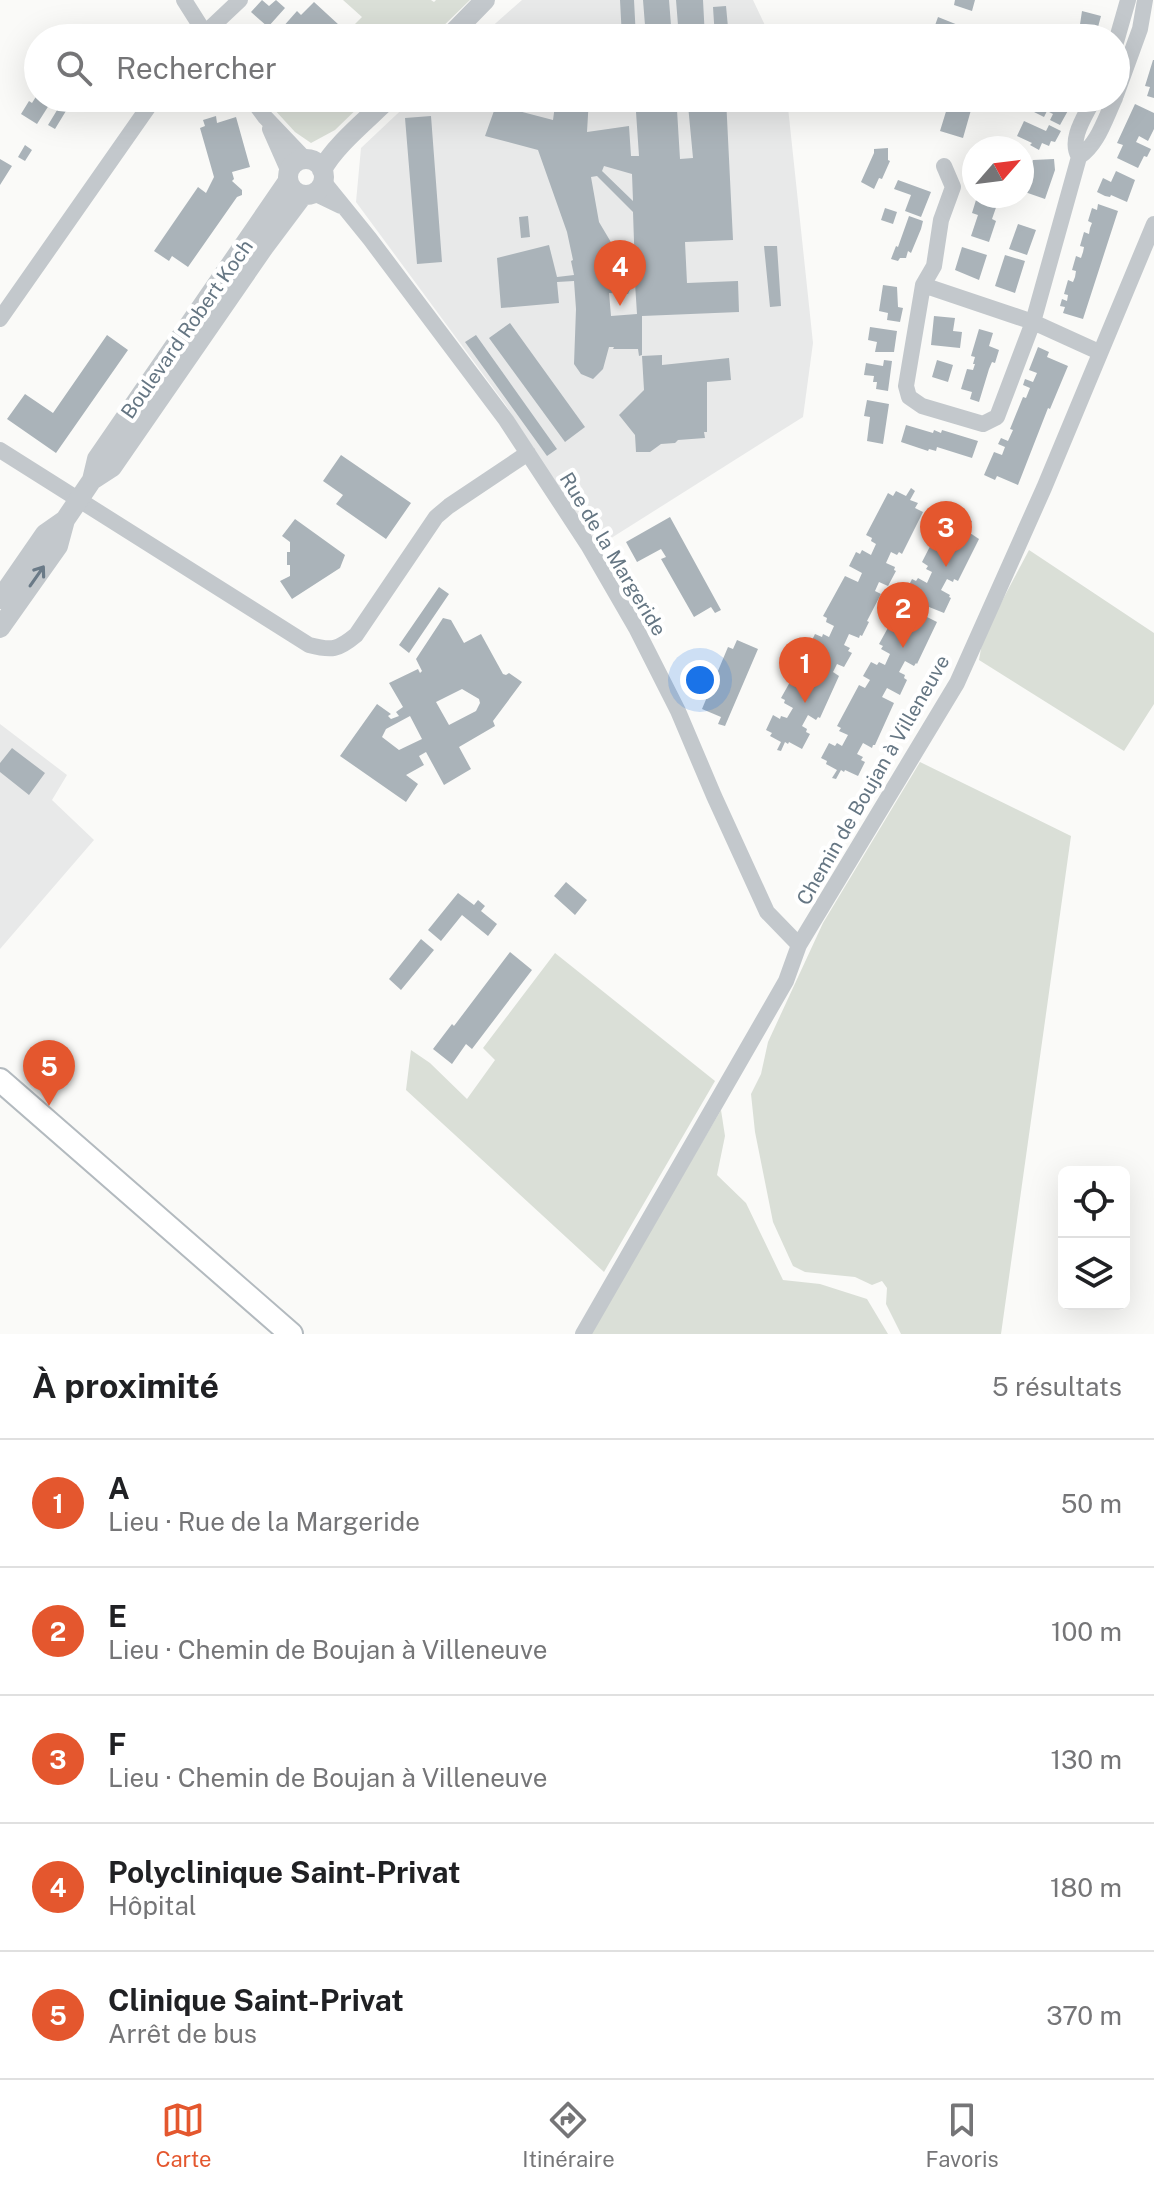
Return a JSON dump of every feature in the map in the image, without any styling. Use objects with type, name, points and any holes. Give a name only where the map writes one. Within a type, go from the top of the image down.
[{"type":"main road","points":[[0,1080],[291,1334]]},
{"type":"main road","points":[[0,1095],[274,1334]]},
{"type":"street","points":[[184,0],[200,24]]},
{"type":"street","points":[[217,24],[240,0]]},
{"type":"street","points":[[462,24],[485,0]]},
{"type":"street","points":[[1121,24],[1128,0]]},
{"type":"street","points":[[1130,56],[1140,29],[1145,0]]},
{"type":"street","points":[[0,319],[145,112]]},
{"type":"street","name":"Rue de la Margeride","points":[[261,112],[307,176],[346,209],[506,420],[588,545],[636,628],[678,711],[767,912],[799,945]]},
{"type":"street","name":"Boulevard Robert Koch","points":[[0,628],[58,546],[65,520],[92,480],[97,459],[307,176],[374,112]]},
{"type":"street","points":[[1079,157],[1075,150],[1075,138],[1087,112]]},
{"type":"street","points":[[944,166],[953,187],[941,220],[934,266],[923,285],[906,386],[909,397],[922,406],[983,424],[997,417],[1033,322],[1079,157],[1095,142],[1108,112]]},
{"type":"street","name":"Chemin de Boujan à Villeneuve","points":[[583,1334],[786,981],[799,945],[957,683],[1044,488],[1154,224]]},
{"type":"street","points":[[923,285],[1033,322],[1099,352]]},
{"type":"street","points":[[0,450],[309,645],[329,650],[343,645],[356,635],[436,517],[528,453]]},
{"type":"street","name":"Boulevard Robert Koch","points":[[0,599],[45,534],[65,520]]},
{"type":"shaded area","points":[[343,0],[470,0],[445,24],[355,24],[362,17]]},
{"type":"shaded area","points":[[522,0],[753,0],[764,24],[495,24]]},
{"type":"shaded area","points":[[277,112],[354,112],[335,130],[311,143],[295,132]]},
{"type":"shaded area","points":[[399,112],[788,112],[813,343],[803,417],[597,547],[505,404],[356,202],[361,148]]},
{"type":"shaded area","points":[[1029,550],[1154,633],[1154,704],[1124,751],[979,660],[983,637]]},
{"type":"shaded area","points":[[0,724],[67,775],[52,800],[94,840],[0,949]]},
{"type":"shaded area","points":[[920,762],[1071,836],[1001,1334],[901,1334],[886,1304],[887,1288],[882,1281],[872,1285],[855,1277],[805,1272],[793,1266],[773,1222],[755,1132],[751,1094],[761,1074],[768,1042],[823,923]]},
{"type":"shaded area","points":[[555,953],[715,1081],[604,1272],[406,1090],[411,1050],[430,1063],[467,1099],[495,1060],[483,1048]]},
{"type":"shaded area","points":[[721,1110],[725,1136],[717,1175],[746,1203],[783,1280],[820,1284],[867,1299],[888,1334],[589,1334]]},
{"type":"building","points":[[262,0],[269,6],[276,0],[285,8],[271,24],[265,24],[251,12]]},
{"type":"building","points":[[620,0],[634,0],[635,24],[621,24]]},
{"type":"building","points":[[643,0],[669,0],[671,24],[645,24]]},
{"type":"building","points":[[676,0],[703,0],[704,24],[678,24]]},
{"type":"building","points":[[955,0],[975,0],[972,11],[954,5]]},
{"type":"building","points":[[314,2],[338,24],[286,24],[297,11],[301,15]]},
{"type":"building","points":[[726,6],[728,24],[714,24],[713,7]]},
{"type":"building","points":[[1082,11],[1101,16],[1099,24],[1080,24]]},
{"type":"building","points":[[938,17],[956,24],[936,24]]},
{"type":"building","points":[[1153,60],[1154,98],[1147,96],[1150,87],[1145,86]]},
{"type":"building","points":[[1135,104],[1154,113],[1154,129],[1148,141],[1139,136],[1136,142],[1151,149],[1138,168],[1117,158],[1123,145],[1117,143]]},
{"type":"building","points":[[24,109],[24,112],[45,112],[37,124],[21,114]]},
{"type":"building","points":[[56,112],[65,112],[55,129],[48,125]]},
{"type":"building","points":[[494,112],[522,112],[553,120],[554,112],[588,112],[587,132],[629,126],[631,156],[639,156],[636,112],[677,112],[680,159],[693,158],[689,112],[727,112],[733,240],[685,242],[687,283],[738,281],[739,312],[642,316],[642,355],[639,356],[638,349],[609,347],[603,369],[593,379],[581,374],[574,364],[574,281],[557,282],[559,303],[501,308],[497,258],[549,245],[557,277],[574,275],[567,232],[538,150],[485,136]],"holes":[[[604,166],[632,174],[633,201],[602,171]],[[597,176],[633,212],[635,271],[619,265],[615,249],[599,222],[591,177]],[[633,283],[637,314],[611,316],[609,293],[628,294]]]},
{"type":"building","points":[[946,112],[970,112],[962,138],[940,131]]},
{"type":"building","points":[[1049,112],[1067,112],[1060,125],[1050,120],[1053,114]]},
{"type":"building","points":[[216,116],[217,123],[236,117],[250,167],[232,172],[232,181],[242,190],[242,195],[237,197],[188,267],[172,256],[169,261],[154,251],[198,187],[206,193],[214,177],[200,128],[205,126],[203,120]]},
{"type":"building","points":[[431,116],[442,262],[417,264],[405,118]]},
{"type":"building","points":[[1024,121],[1046,131],[1049,125],[1061,131],[1055,142],[1051,141],[1049,146],[1042,143],[1039,150],[1034,147],[1034,136],[1017,136]]},
{"type":"building","points":[[25,145],[32,150],[25,161],[18,157]]},
{"type":"building","points":[[888,148],[890,161],[882,179],[879,178],[874,189],[861,182],[874,149]]},
{"type":"building","points":[[0,159],[12,166],[0,185]]},
{"type":"building","points":[[1054,159],[1055,170],[1045,199],[1034,195],[1034,160]]},
{"type":"building","points":[[1116,171],[1135,180],[1127,202],[1097,192],[1103,178],[1111,182]]},
{"type":"building","points":[[898,180],[931,192],[921,217],[905,211],[911,195],[894,189]]},
{"type":"building","points":[[1098,204],[1118,211],[1083,319],[1063,313],[1065,307],[1060,306],[1062,299],[1067,301],[1068,295],[1064,294],[1068,280],[1073,282],[1075,277],[1076,271],[1072,270],[1076,256],[1081,258],[1084,232],[1089,234],[1092,223],[1088,221],[1092,208],[1097,210]]},
{"type":"building","points":[[885,208],[897,212],[893,224],[881,220]]},
{"type":"building","points":[[974,208],[996,208],[992,219],[996,221],[989,242],[971,236],[978,215],[972,213]]},
{"type":"building","points":[[528,216],[530,237],[521,238],[519,217]]},
{"type":"building","points":[[909,216],[923,221],[911,253],[908,251],[906,258],[898,261],[891,259],[898,247]]},
{"type":"building","points":[[1018,224],[1036,230],[1027,255],[1009,249]]},
{"type":"building","points":[[764,246],[777,246],[781,306],[770,307]]},
{"type":"building","points":[[962,247],[987,255],[979,280],[955,270]]},
{"type":"building","points":[[1005,255],[1025,261],[1015,293],[995,286]]},
{"type":"building","points":[[883,285],[897,287],[898,307],[903,308],[900,322],[887,320],[888,313],[879,311]]},
{"type":"building","points":[[934,316],[955,318],[953,331],[962,332],[960,348],[931,345]]},
{"type":"building","points":[[510,323],[585,427],[565,442],[489,338]]},
{"type":"building","points":[[870,327],[897,331],[894,352],[875,352],[877,342],[868,340]]},
{"type":"building","points":[[979,329],[993,333],[989,346],[999,350],[995,363],[992,362],[989,369],[979,402],[970,399],[972,392],[961,389],[967,369],[973,370],[975,364],[975,357],[971,356]]},
{"type":"building","points":[[107,335],[128,350],[56,453],[7,419],[25,394],[53,413]]},
{"type":"building","points":[[476,335],[557,449],[547,456],[465,342]]},
{"type":"building","points":[[1038,347],[1049,352],[1047,357],[1068,366],[1018,485],[997,476],[995,480],[984,475],[994,452],[1002,455],[1005,447],[998,444],[1001,438],[1008,441],[1013,430],[1010,429],[1030,388],[1023,385],[1025,379],[1033,382],[1037,373],[1029,370]]},
{"type":"building","points":[[662,355],[662,365],[729,358],[731,380],[707,382],[705,438],[678,440],[661,444],[650,452],[636,452],[635,435],[619,415],[644,390],[642,356]]},
{"type":"building","points":[[884,360],[892,361],[888,391],[876,389],[874,376],[864,375],[866,363],[883,366]]},
{"type":"building","points":[[937,360],[953,365],[948,382],[932,377]]},
{"type":"building","points":[[867,400],[889,404],[883,444],[867,441],[870,417],[864,416]]},
{"type":"building","points":[[906,425],[933,433],[934,430],[941,433],[942,430],[978,441],[972,458],[937,447],[936,451],[928,451],[901,442]]},
{"type":"building","points":[[341,455],[411,503],[386,539],[336,504],[343,495],[323,481]]},
{"type":"building","points":[[911,488],[915,491],[910,500],[918,503],[915,508],[923,512],[902,554],[891,552],[886,563],[895,567],[896,571],[888,586],[879,582],[875,591],[881,594],[862,636],[859,638],[849,634],[844,645],[852,653],[844,667],[837,664],[833,672],[839,676],[820,718],[816,720],[808,715],[802,726],[810,734],[802,749],[785,742],[781,751],[777,750],[781,742],[766,730],[773,715],[780,719],[781,716],[787,718],[793,708],[781,698],[804,657],[816,663],[820,655],[808,648],[815,634],[829,637],[834,626],[826,622],[827,618],[823,616],[845,576],[858,582],[862,573],[849,566],[856,552],[860,554],[862,550],[871,555],[876,544],[866,535],[888,493],[893,496],[896,491],[906,496]]},
{"type":"building","points":[[670,517],[721,610],[715,613],[711,607],[694,617],[661,559],[666,557],[661,549],[637,562],[626,542]]},
{"type":"building","points":[[295,519],[345,555],[340,568],[292,599],[280,581],[290,576],[287,552],[290,552],[290,542],[282,536]]},
{"type":"building","points":[[967,519],[972,521],[967,531],[979,539],[958,581],[947,579],[941,590],[951,598],[944,613],[929,607],[925,616],[937,622],[917,664],[914,666],[905,661],[899,672],[907,680],[900,695],[887,688],[882,697],[894,703],[875,745],[872,748],[863,743],[857,754],[865,762],[858,776],[841,770],[836,779],[832,778],[837,770],[821,758],[829,743],[842,746],[848,735],[839,731],[841,728],[837,726],[859,685],[865,688],[870,680],[863,676],[871,662],[885,665],[890,654],[879,644],[901,604],[907,607],[912,598],[905,593],[912,579],[916,581],[918,578],[927,583],[932,572],[922,562],[943,521],[963,527]]},
{"type":"building","points":[[439,587],[449,594],[409,653],[399,645]]},
{"type":"building","points":[[443,618],[451,620],[464,643],[481,634],[503,674],[509,673],[522,682],[493,721],[495,726],[459,747],[471,769],[444,785],[426,752],[419,756],[424,765],[406,775],[418,784],[406,802],[340,756],[377,704],[391,714],[388,716],[391,719],[399,716],[396,712],[403,707],[389,683],[418,669],[420,673],[422,671],[416,659]],"holes":[[[462,689],[479,699],[480,703],[476,711],[449,725],[436,702]],[[410,716],[422,739],[399,750],[382,737],[386,729]]]},
{"type":"building","points":[[737,640],[758,649],[725,726],[718,724],[721,717],[702,709],[728,647],[733,649]]},
{"type":"building","points":[[12,748],[45,773],[29,795],[0,772],[0,763]]},
{"type":"building","points":[[566,882],[587,900],[575,915],[554,896]]},
{"type":"building","points":[[458,893],[474,905],[478,900],[485,906],[481,911],[497,924],[488,936],[462,915],[441,941],[428,930]]},
{"type":"building","points":[[421,939],[434,950],[401,990],[389,979]]},
{"type":"building","points":[[510,952],[532,970],[472,1049],[466,1044],[452,1064],[433,1049]]},
{"type":"place","name":"Polyclinique Saint-Privat","points":[[620,306]]},
{"type":"place","name":"F","points":[[946,567]]},
{"type":"place","name":"E","points":[[903,648]]},
{"type":"place","name":"A","points":[[805,703]]},
{"type":"place","name":"Clinique Saint-Privat","points":[[49,1106]]}]
